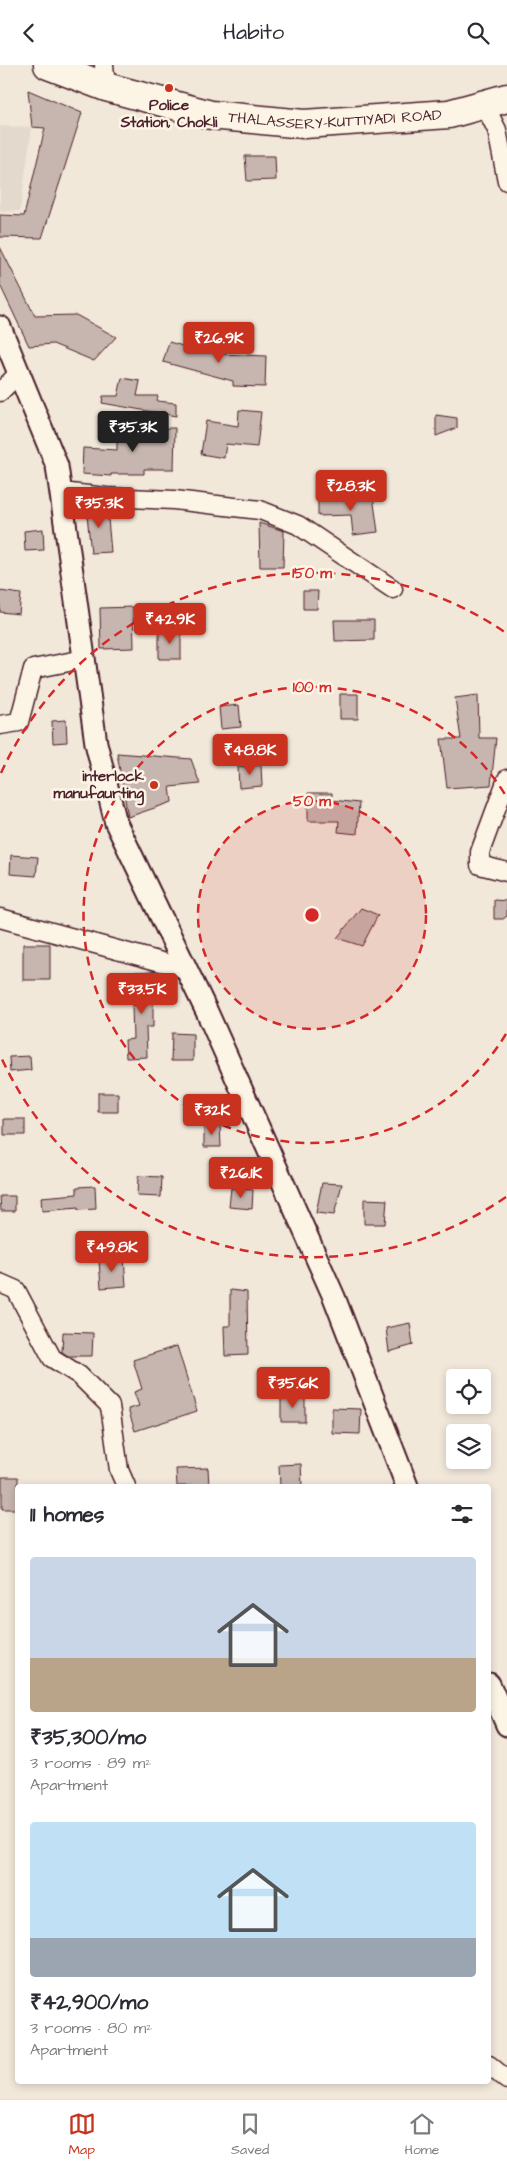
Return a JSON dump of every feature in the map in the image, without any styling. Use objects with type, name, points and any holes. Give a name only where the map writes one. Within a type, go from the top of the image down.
[{"type":"main road","name":"THALASSERY-KUTTIYADI ROAD","points":[[48,65],[105,76],[212,115],[304,125],[449,114],[496,101]]},
{"type":"street","points":[[496,101],[497,129],[507,181]]},
{"type":"street","points":[[0,327],[57,466],[96,743],[116,823],[187,969],[334,1297],[406,1484]]},
{"type":"street","points":[[0,392],[20,372]]},
{"type":"street","points":[[61,493],[174,500],[260,510],[298,525],[393,589]]},
{"type":"street","points":[[0,725],[19,722],[33,669],[84,659]]},
{"type":"street","points":[[507,779],[480,852],[480,865],[507,872]]},
{"type":"street","points":[[0,918],[187,969]]},
{"type":"street","points":[[0,1283],[16,1289],[52,1358],[79,1375],[110,1406],[119,1470],[125,1484]]},
{"type":"street","points":[[491,1689],[507,1725]]},
{"type":"street","points":[[491,2067],[507,2080]]},
{"type":"shaded area","points":[[0,126],[32,127],[20,211],[0,212]]},
{"type":"building","points":[[28,90],[82,113],[42,238],[0,237],[0,215],[24,216],[45,128],[32,127]]},
{"type":"building","points":[[245,156],[275,156],[276,180],[247,181]]},
{"type":"building","points":[[0,247],[35,316],[76,315],[116,337],[94,361],[53,344],[29,346],[0,285]]},
{"type":"building","points":[[195,340],[224,348],[222,354],[266,356],[265,387],[233,386],[233,381],[163,362],[169,342],[193,349]]},
{"type":"building","points":[[122,378],[140,381],[137,396],[158,396],[157,401],[176,403],[176,416],[102,403],[103,396],[118,396]]},
{"type":"building","points":[[239,410],[261,412],[257,447],[226,444],[224,458],[201,454],[206,421],[238,426]]},
{"type":"building","points":[[436,415],[457,418],[457,428],[436,436]]},
{"type":"building","points":[[175,428],[174,469],[144,469],[144,474],[111,474],[111,476],[82,474],[83,448],[117,450],[117,429]]},
{"type":"building","points":[[318,495],[340,495],[340,500],[373,496],[378,532],[353,535],[351,515],[318,516]]},
{"type":"building","points":[[86,505],[107,508],[111,552],[91,553]]},
{"type":"building","points":[[259,523],[284,531],[283,567],[260,567]]},
{"type":"building","points":[[43,529],[44,550],[25,551],[24,531]]},
{"type":"building","points":[[0,591],[21,594],[19,614],[0,612]]},
{"type":"building","points":[[303,591],[318,591],[317,609],[303,609]]},
{"type":"building","points":[[133,607],[134,648],[101,649],[100,608]]},
{"type":"building","points":[[334,620],[374,620],[374,640],[335,641]]},
{"type":"building","points":[[159,631],[181,631],[181,659],[159,659]]},
{"type":"building","points":[[340,694],[358,694],[358,719],[340,719]]},
{"type":"building","points":[[478,695],[479,738],[496,738],[491,785],[447,788],[441,739],[461,739],[455,698]]},
{"type":"building","points":[[239,705],[241,727],[221,729],[219,707]]},
{"type":"building","points":[[66,720],[67,742],[53,743],[52,721]]},
{"type":"building","name":"interlock manufaurting","points":[[117,753],[191,759],[200,784],[170,787],[172,802],[128,817]]},
{"type":"building","points":[[261,765],[262,786],[239,788],[238,767]]},
{"type":"building","points":[[308,793],[332,793],[332,800],[359,803],[357,834],[338,832],[339,821],[308,821]]},
{"type":"building","points":[[11,855],[38,857],[36,876],[10,874]]},
{"type":"building","points":[[494,900],[507,901],[507,916],[503,919],[494,919]]},
{"type":"building","points":[[361,908],[378,915],[362,946],[337,938]]},
{"type":"building","points":[[23,944],[50,944],[50,980],[23,980]]},
{"type":"building","points":[[153,971],[155,993],[153,993],[153,1027],[146,1027],[147,1057],[126,1058],[125,1040],[133,1039],[132,1005],[138,1005],[135,972]]},
{"type":"building","points":[[172,1033],[193,1034],[193,1061],[171,1061]]},
{"type":"building","points":[[30,1056],[31,1070],[10,1072],[9,1057]]},
{"type":"building","points":[[98,1093],[118,1093],[118,1112],[98,1112]]},
{"type":"building","points":[[4,1119],[25,1119],[25,1135],[4,1135]]},
{"type":"building","points":[[220,1124],[221,1147],[204,1147],[204,1125]]},
{"type":"building","points":[[138,1176],[162,1177],[161,1197],[137,1196]]},
{"type":"building","points":[[322,1183],[342,1184],[334,1215],[316,1213]]},
{"type":"building","points":[[95,1186],[96,1209],[78,1210],[78,1208],[42,1211],[41,1197],[77,1194],[77,1187]]},
{"type":"building","points":[[231,1188],[253,1190],[252,1209],[229,1207]]},
{"type":"building","points":[[0,1196],[15,1196],[15,1211],[1,1211]]},
{"type":"building","points":[[364,1199],[387,1200],[385,1224],[364,1224]]},
{"type":"building","points":[[124,1258],[126,1286],[101,1288],[99,1260]]},
{"type":"building","points":[[230,1290],[247,1292],[248,1355],[225,1356],[224,1326],[230,1326]]},
{"type":"building","points":[[410,1323],[413,1345],[389,1352],[386,1328]]},
{"type":"building","points":[[63,1332],[93,1333],[92,1356],[68,1356],[62,1352]]},
{"type":"building","points":[[177,1346],[197,1411],[135,1431],[128,1409],[139,1406],[134,1392],[142,1389],[133,1360]]},
{"type":"building","points":[[305,1396],[305,1422],[281,1422],[281,1397]]},
{"type":"building","points":[[332,1408],[361,1409],[360,1434],[332,1433]]},
{"type":"building","points":[[301,1464],[302,1484],[280,1484],[279,1465]]},
{"type":"building","points":[[208,1468],[209,1484],[177,1484],[176,1469]]},
{"type":"building","points":[[2,1477],[18,1477],[18,1484],[15,1484],[15,1509],[2,1509]]},
{"type":"place","name":"Police Station, Chokli","points":[[169,88]]},
{"type":"place","name":"interlock manufaurting","points":[[154,785]]}]
